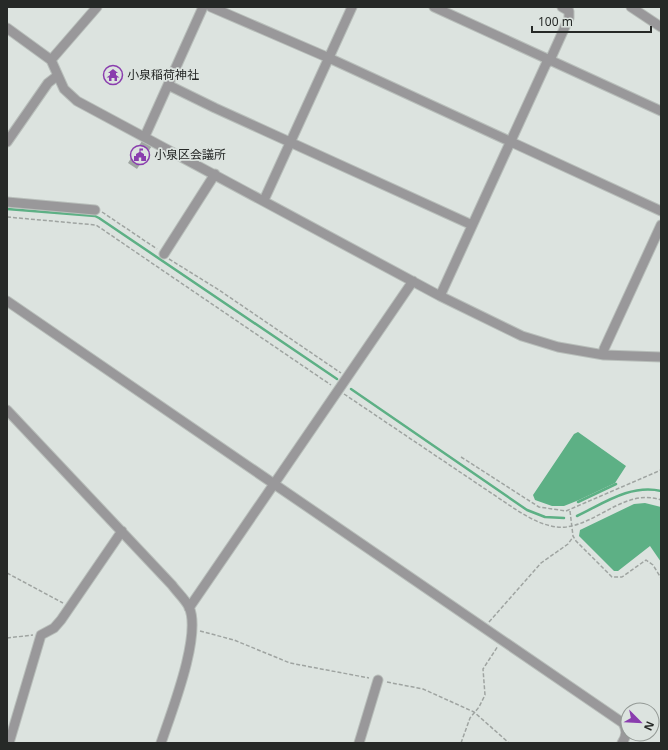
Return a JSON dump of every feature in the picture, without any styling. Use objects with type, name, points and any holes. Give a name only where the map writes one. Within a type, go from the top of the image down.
[{"type":"street","points":[[51,60],[97,7]]},
{"type":"street","points":[[145,136],[203,7]]},
{"type":"street","points":[[211,7],[329,58],[661,211]]},
{"type":"street","points":[[264,200],[352,7]]},
{"type":"street","points":[[434,7],[661,111]]},
{"type":"street","points":[[440,296],[570,14],[569,11],[562,7]]},
{"type":"street","points":[[631,7],[661,27]]},
{"type":"street","points":[[7,28],[51,60],[57,76],[64,88],[77,101],[145,136],[440,296],[522,336],[558,347],[604,355],[661,357]]},
{"type":"street","points":[[7,142],[48,83],[57,76]]},
{"type":"street","points":[[168,84],[215,108],[472,225]]},
{"type":"street","points":[[164,254],[215,174]]},
{"type":"street","points":[[7,202],[95,210]]},
{"type":"street","points":[[604,355],[604,349],[661,225]]},
{"type":"street","points":[[189,608],[413,281]]},
{"type":"street","points":[[7,301],[623,723],[626,729],[625,738],[622,743]]},
{"type":"street","points":[[7,410],[172,585],[189,608],[192,629],[190,647],[162,743]]},
{"type":"street","points":[[9,743],[41,634],[54,628],[122,531]]},
{"type":"street","points":[[359,743],[378,680]]},
{"type":"path","points":[[95,210],[104,213],[347,378]]},
{"type":"path","points":[[7,217],[96,225],[524,515],[550,525],[572,526],[635,498],[647,497],[661,500]]},
{"type":"path","points":[[462,457],[539,507],[545,509],[570,511],[661,470]]},
{"type":"path","points":[[570,511],[573,536],[612,577],[622,577],[646,560],[653,565],[661,578]]},
{"type":"path","points":[[484,628],[545,559],[562,548],[573,536]]},
{"type":"path","points":[[7,573],[70,607]]},
{"type":"path","points":[[192,629],[234,640],[290,663],[423,690],[474,712],[509,743]]},
{"type":"path","points":[[7,638],[41,634]]},
{"type":"path","points":[[461,743],[474,712],[479,707],[485,695],[483,669],[501,640]]},
{"type":"shaded area","points":[[578,432],[626,466],[615,483],[564,506],[552,506],[535,500],[533,495],[574,434]]},
{"type":"shaded area","points":[[645,503],[661,507],[661,562],[650,546],[618,571],[614,571],[579,536],[580,530],[634,504]]},
{"type":"building","name":"小泉区会議所","points":[[142,141],[151,147],[137,169],[128,163]]},
{"type":"waterway","points":[[7,209],[95,216],[99,218],[337,379]]},
{"type":"waterway","points":[[351,389],[527,510],[545,517],[564,518]]},
{"type":"waterway","points":[[578,502],[616,484]]},
{"type":"waterway","points":[[577,516],[628,492],[639,490],[661,491]]},
{"type":"place","name":"小泉稲荷神社","points":[[113,75]]},
{"type":"place","name":"小泉区会議所","points":[[140,155]]}]
